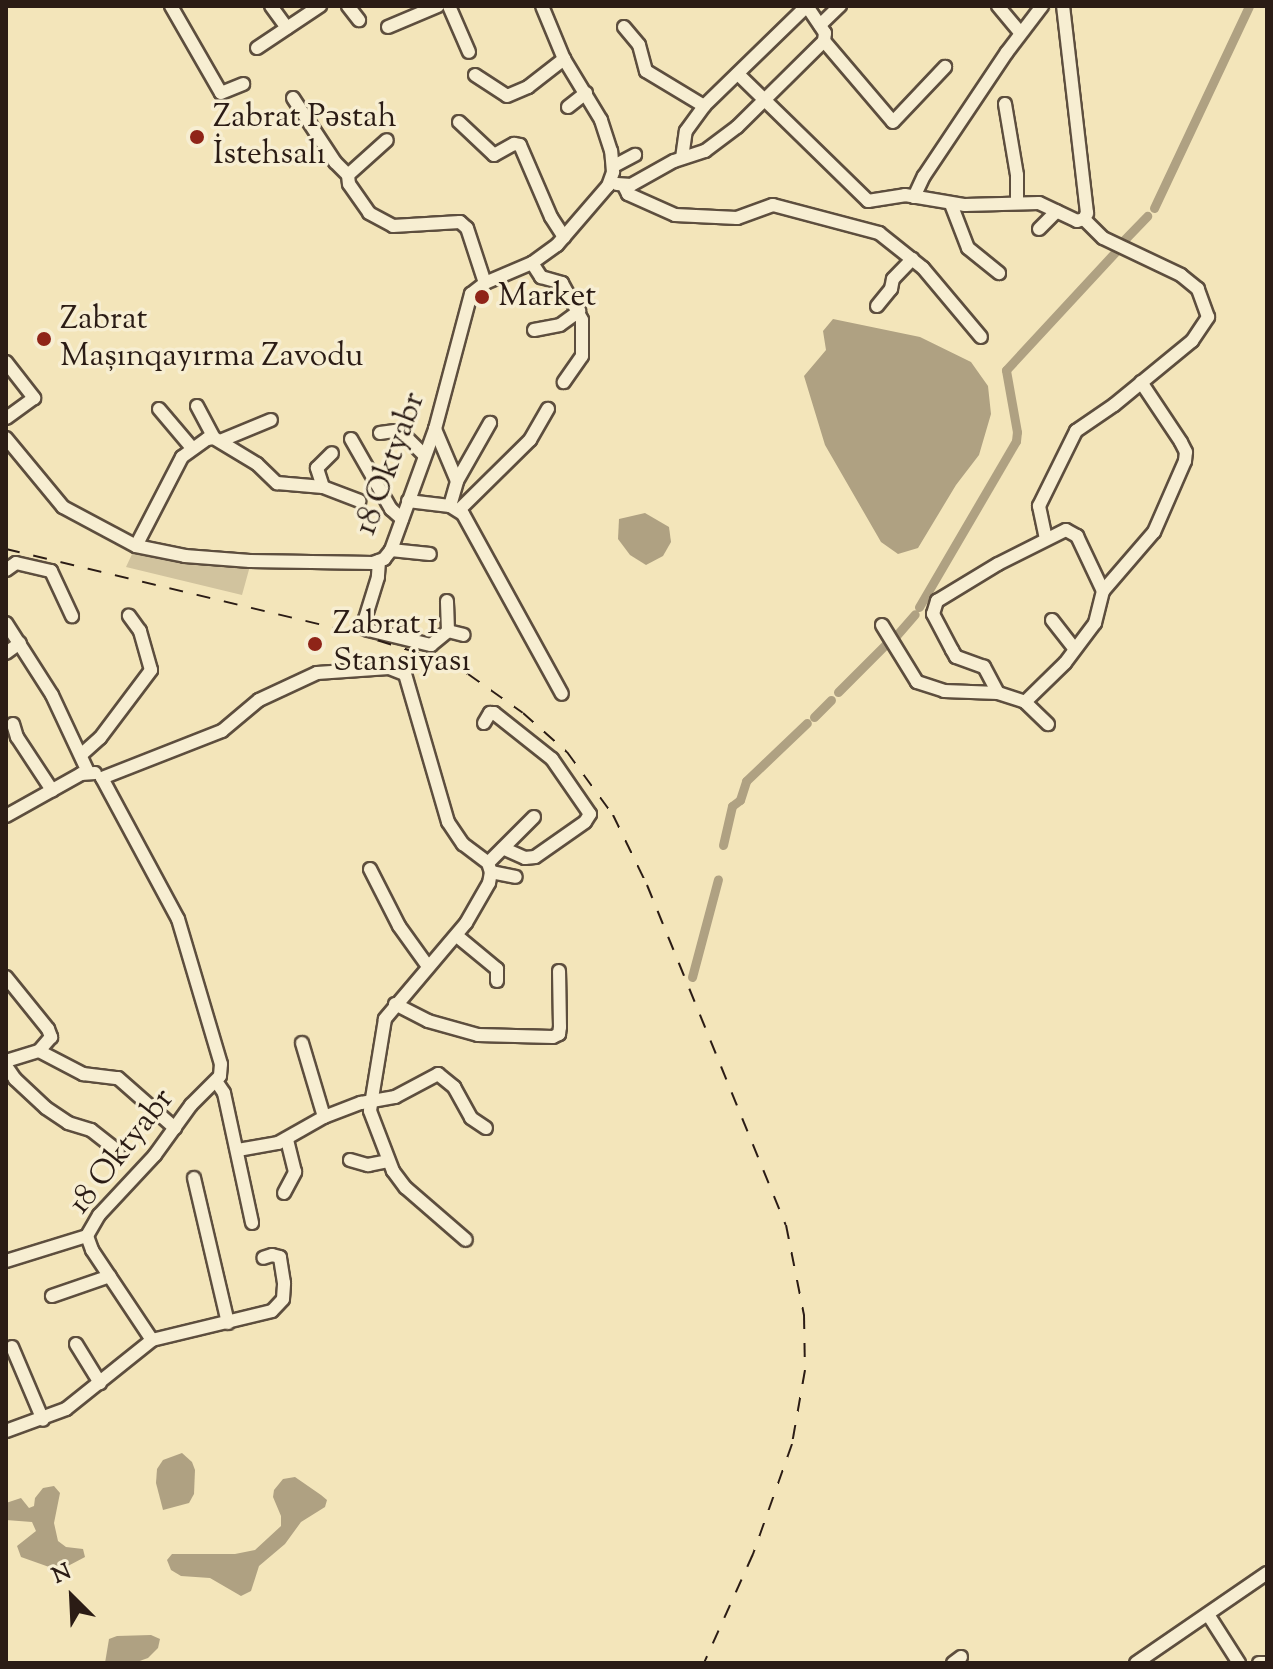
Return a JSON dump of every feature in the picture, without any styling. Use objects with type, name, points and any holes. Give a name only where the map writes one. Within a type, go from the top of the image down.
[{"type":"street","points":[[171,6],[221,93],[243,84]]},
{"type":"street","points":[[271,6],[287,28]]},
{"type":"street","points":[[257,48],[320,6]]},
{"type":"street","points":[[348,6],[359,20]]},
{"type":"street","points":[[388,27],[421,8],[438,6]]},
{"type":"street","points":[[449,6],[469,52]]},
{"type":"street","points":[[293,98],[335,162],[348,175],[349,184],[362,204],[387,226],[427,222],[464,224],[485,283],[532,263],[564,237],[610,181],[614,166],[601,120],[564,59],[542,6]]},
{"type":"street","points":[[624,186],[682,158],[698,154],[723,139],[824,41],[826,37],[807,6],[704,106],[686,131],[682,158]]},
{"type":"street","points":[[820,25],[840,6]]},
{"type":"street","points":[[998,6],[1020,32]]},
{"type":"street","points":[[914,197],[924,176],[1020,32],[1042,6]]},
{"type":"street","points":[[738,74],[868,201],[878,202],[901,195],[951,204],[1039,203],[1077,221],[1084,219],[1087,213],[1063,6]]},
{"type":"street","points":[[624,27],[639,45],[646,71],[704,106]]},
{"type":"street","points":[[824,41],[893,122],[945,67]]},
{"type":"street","points":[[475,75],[507,96],[528,87],[564,59]]},
{"type":"street","points":[[568,107],[586,93]]},
{"type":"street","points":[[1005,104],[1017,175],[1017,203]]},
{"type":"street","points":[[459,122],[494,155],[514,144],[520,145],[551,217],[564,237]]},
{"type":"street","points":[[348,175],[387,140]]},
{"type":"street","points":[[614,166],[635,155]]},
{"type":"street","points":[[610,181],[624,186],[628,194],[684,216],[737,218],[773,205],[879,233],[912,259],[981,337]]},
{"type":"street","points":[[951,204],[968,248],[999,273]]},
{"type":"street","points":[[1039,229],[1057,211]]},
{"type":"street","points":[[1046,539],[1039,506],[1070,440],[1082,423],[1114,405],[1202,330],[1208,307],[1198,289],[1181,275],[1103,238],[1084,219]]},
{"type":"street","points":[[877,306],[891,289],[893,279],[912,259]]},
{"type":"street","points":[[532,263],[541,277],[562,283],[579,311],[582,356],[564,382]]},
{"type":"street","name":"18 Oktyabr","points":[[6,438],[63,507],[136,546],[185,556],[250,561],[379,561],[391,550],[423,454],[435,429],[467,303],[485,283]]},
{"type":"street","points":[[534,330],[560,325],[579,311]]},
{"type":"street","points":[[6,362],[34,398],[6,418]]},
{"type":"street","points":[[1025,702],[1065,663],[1098,617],[1103,591],[1154,532],[1185,461],[1181,442],[1141,382]]},
{"type":"street","points":[[197,406],[217,440],[257,464],[277,483],[323,487],[359,501]]},
{"type":"street","points":[[159,409],[192,448]]},
{"type":"street","points":[[455,508],[530,440],[548,409]]},
{"type":"street","points":[[136,546],[182,457],[192,448],[271,420]]},
{"type":"street","points":[[490,423],[457,481],[455,508],[562,694]]},
{"type":"street","points":[[435,429],[457,481]]},
{"type":"street","points":[[380,433],[395,431],[404,435],[423,454]]},
{"type":"street","points":[[351,439],[391,509],[402,519]]},
{"type":"street","points":[[323,487],[317,468],[332,453]]},
{"type":"street","points":[[408,501],[455,508]]},
{"type":"street","points":[[998,693],[984,667],[956,657],[932,607],[967,582],[1066,530],[1074,532],[1103,591]]},
{"type":"street","points":[[391,550],[430,554]]},
{"type":"street","points":[[379,561],[378,577],[365,619],[366,628],[425,646],[448,631],[464,635]]},
{"type":"street","points":[[6,570],[16,563],[51,571],[72,616]]},
{"type":"street","points":[[447,601],[448,631]]},
{"type":"street","points":[[82,754],[100,738],[151,670],[140,631],[129,616]]},
{"type":"street","points":[[1052,620],[1074,648]]},
{"type":"street","points":[[6,623],[82,754],[88,772],[102,778],[222,731],[259,700],[317,673],[389,668],[405,674],[451,830],[490,867],[516,877]]},
{"type":"street","points":[[882,625],[917,682],[944,691],[998,693],[1025,702],[1048,724]]},
{"type":"street","points":[[6,653],[20,643]]},
{"type":"street","points":[[484,723],[490,713],[494,713],[552,759],[590,814],[585,822],[535,857],[515,855],[503,848]]},
{"type":"street","points":[[13,724],[17,737],[52,790]]},
{"type":"street","points":[[6,816],[88,772]]},
{"type":"street","name":"18 Oktyabr","points":[[102,778],[178,919],[221,1064],[216,1081],[191,1105],[155,1155],[94,1221],[87,1236],[152,1340]]},
{"type":"street","points":[[466,1240],[406,1188],[388,1161],[372,1120],[370,1101],[378,1073],[382,1028],[395,1004],[427,965],[457,936],[489,883],[490,867],[503,848],[534,817]]},
{"type":"street","points":[[370,869],[399,926],[427,965]]},
{"type":"street","points":[[457,936],[497,969],[497,981]]},
{"type":"street","points":[[395,1004],[428,1021],[478,1035],[553,1037],[559,1034],[560,1027],[559,971]]},
{"type":"street","points":[[6,977],[51,1037],[39,1051],[6,1063],[15,1079],[46,1108],[68,1123],[91,1130],[118,1151]]},
{"type":"street","points":[[302,1043],[324,1117]]},
{"type":"street","points":[[39,1051],[83,1074],[118,1078],[175,1128]]},
{"type":"street","points":[[238,1150],[287,1139],[324,1117],[370,1101],[395,1097],[438,1074],[454,1087],[471,1118],[486,1128]]},
{"type":"street","name":"18 Oktyabr","points":[[216,1081],[224,1093],[252,1223]]},
{"type":"street","points":[[284,1193],[295,1172],[287,1139]]},
{"type":"street","points":[[350,1160],[374,1165],[388,1161]]},
{"type":"street","points":[[194,1178],[228,1323]]},
{"type":"street","points":[[6,1261],[87,1236]]},
{"type":"street","points":[[6,1431],[43,1420],[66,1409],[152,1340],[265,1314],[283,1299],[285,1288],[280,1257],[263,1258]]},
{"type":"street","points":[[52,1296],[92,1285],[110,1276]]},
{"type":"street","points":[[76,1344],[100,1383]]},
{"type":"street","points":[[12,1347],[43,1420]]},
{"type":"street","points":[[1136,1663],[1209,1616],[1267,1573]]},
{"type":"street","points":[[1209,1616],[1239,1663]]},
{"type":"street","points":[[1259,1663],[1267,1663]]},
{"type":"shaded area","points":[[833,319],[920,337],[971,362],[988,386],[991,414],[979,455],[956,485],[918,548],[898,554],[881,542],[825,445],[804,376],[826,350],[823,331]]},
{"type":"shaded area","points":[[645,513],[669,527],[671,542],[663,556],[646,565],[630,555],[618,539],[619,519]]},
{"type":"shaded area","points":[[133,552],[191,562],[250,566],[242,595],[126,567]]},
{"type":"shaded area","points":[[182,1453],[192,1462],[195,1470],[194,1494],[189,1503],[163,1510],[156,1483],[157,1469],[163,1460]]},
{"type":"shaded area","points":[[295,1477],[327,1500],[325,1507],[301,1522],[285,1544],[259,1566],[251,1591],[241,1596],[210,1578],[181,1576],[171,1570],[167,1560],[172,1554],[235,1554],[255,1550],[281,1526],[274,1490],[283,1479]]},
{"type":"shaded area","points":[[54,1486],[60,1493],[54,1523],[58,1541],[66,1547],[83,1549],[85,1557],[66,1567],[52,1568],[21,1557],[17,1546],[36,1531],[32,1522],[6,1520],[6,1503],[21,1498],[29,1508],[34,1506],[35,1498],[43,1488]]},
{"type":"shaded area","points":[[151,1635],[160,1639],[158,1648],[148,1658],[134,1663],[105,1663],[109,1639]]},
{"type":"waterway","points":[[1154,208],[1249,6]]},
{"type":"waterway","points":[[1123,241],[1147,216]]},
{"type":"waterway","points":[[919,607],[1016,441],[1006,370],[1117,250]]},
{"type":"waterway","points":[[895,637],[915,614]]},
{"type":"waterway","points":[[838,692],[886,644]]},
{"type":"waterway","points":[[814,717],[831,700]]},
{"type":"waterway","points":[[723,845],[732,806],[740,800],[746,781],[807,723]]},
{"type":"waterway","points":[[692,977],[718,879]]},
{"type":"railway","points":[[6,549],[351,632],[415,652],[468,674],[523,713],[567,752],[613,815],[647,885],[786,1225],[804,1315],[805,1370],[792,1444],[753,1554],[704,1663]]},
{"type":"place","name":"Zabrat Pəstah İstehsalı","points":[[197,137]]},
{"type":"place","name":"Market","points":[[482,297]]},
{"type":"place","name":"Zabrat Maşınqayırma Zavodu","points":[[44,339]]},
{"type":"place","name":"Zabrat 1 Stansiyası","points":[[315,644]]}]
